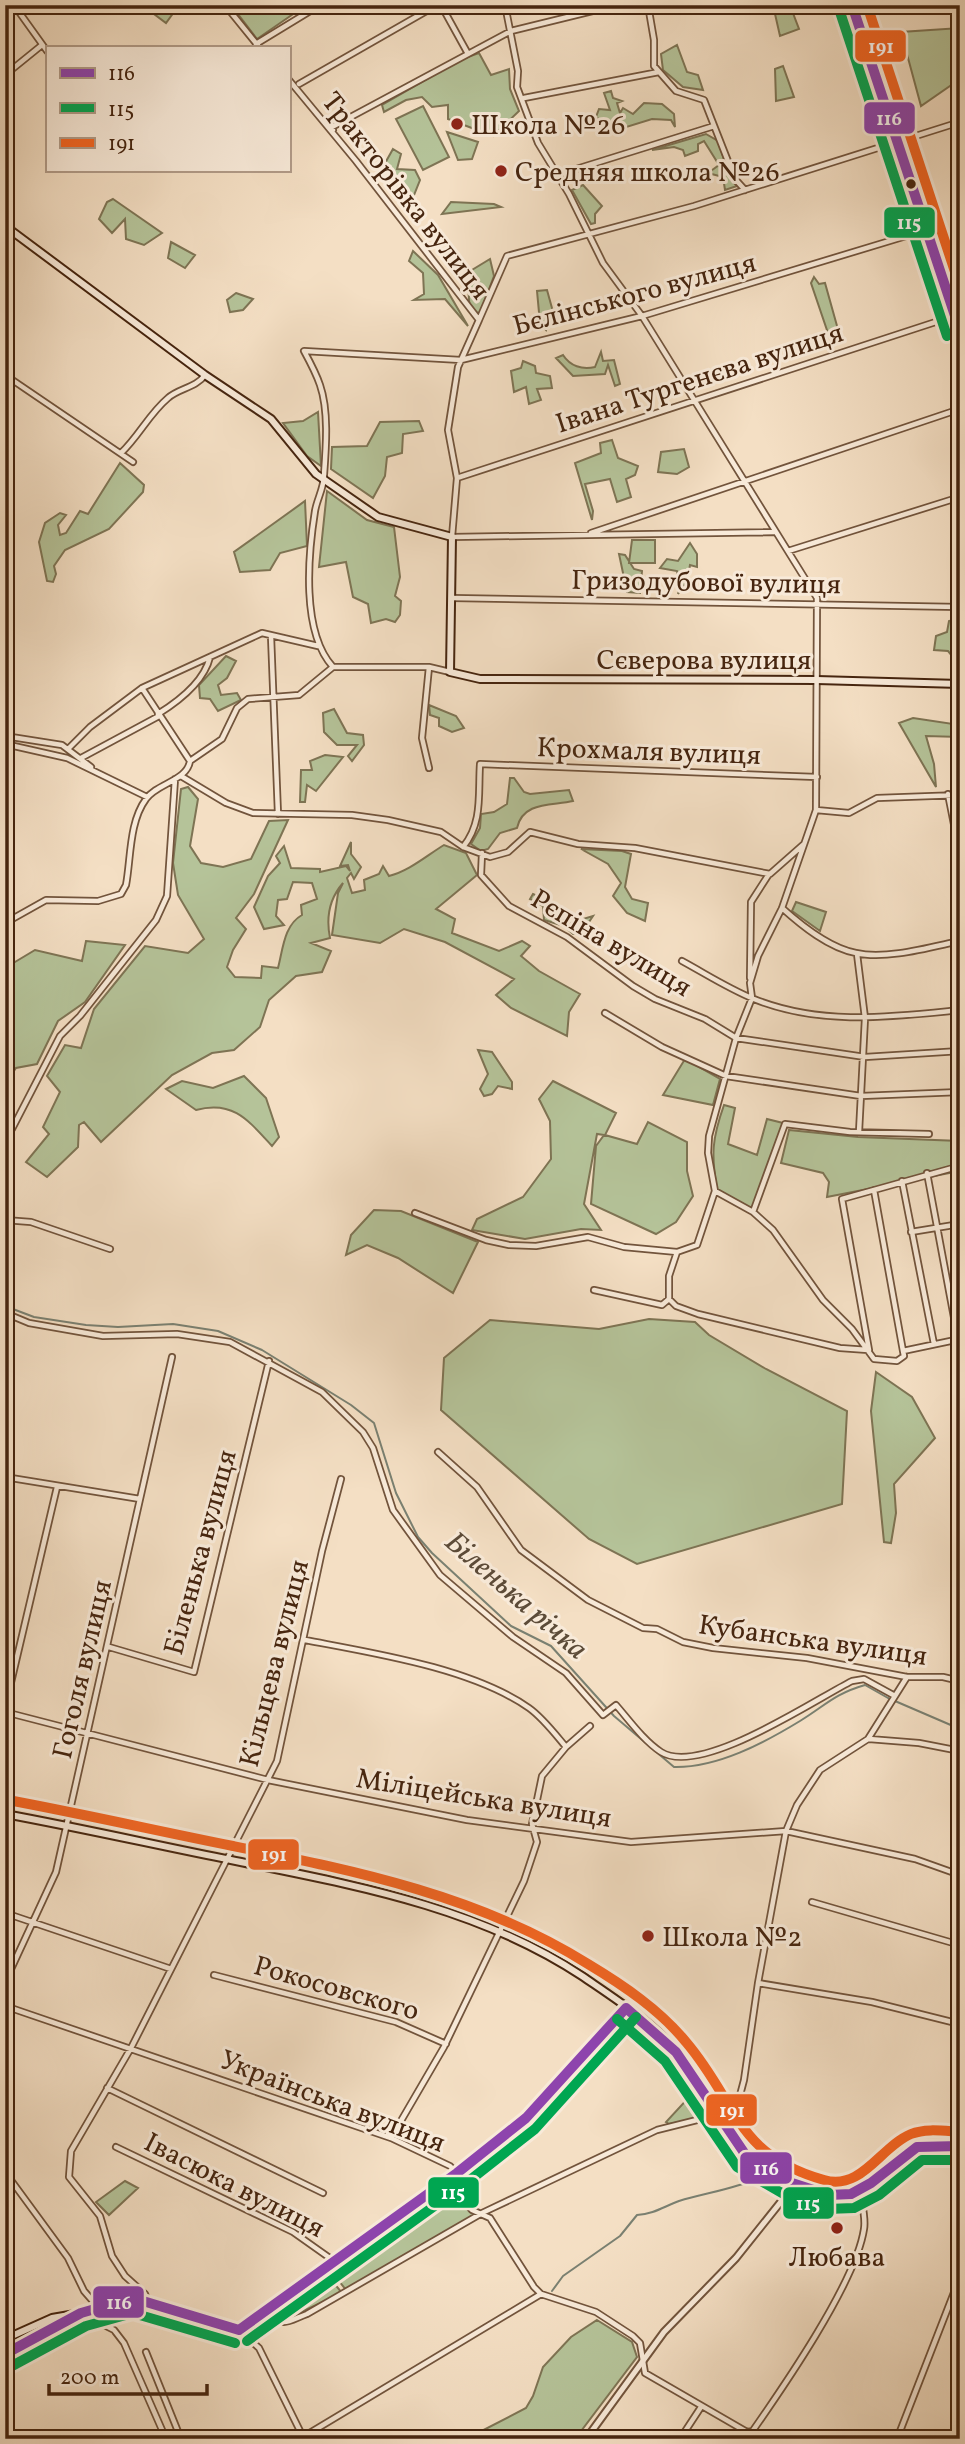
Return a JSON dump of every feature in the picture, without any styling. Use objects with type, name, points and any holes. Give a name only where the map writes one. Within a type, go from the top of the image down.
[{"type":"main road","points":[[854,9],[960,332]]},
{"type":"main road","points":[[5,226],[205,375],[271,419],[316,474],[324,480],[379,517],[452,537]]},
{"type":"main road","name":"Тракторівка вулиця","points":[[450,672],[452,537]]},
{"type":"main road","name":"Сєверова вулиця","points":[[450,672],[480,679],[817,680],[960,684]]},
{"type":"main road","points":[[5,1814],[349,1885],[459,1914],[499,1930],[571,1970],[626,2008],[676,2052],[730,2133],[754,2163],[795,2184],[827,2196],[843,2198],[860,2192],[913,2149],[926,2144],[960,2146]]},
{"type":"main road","points":[[5,2354],[81,2313],[133,2298],[239,2330],[457,2173],[526,2118],[626,2008]]},
{"type":"main road","points":[[5,2339],[52,2318],[81,2313]]},
{"type":"street","points":[[14,5],[46,50]]},
{"type":"street","points":[[225,5],[257,46],[320,5]]},
{"type":"street","points":[[299,84],[439,5],[467,52]]},
{"type":"street","points":[[505,5],[519,71],[517,87],[524,98],[538,143],[590,233],[603,262],[642,316],[692,401],[817,597],[816,810],[782,908],[758,956],[750,983]]},
{"type":"street","points":[[334,134],[332,127],[510,31],[618,5]]},
{"type":"street","points":[[648,5],[654,40],[654,66],[676,91],[704,100],[735,179],[745,190]]},
{"type":"street","points":[[854,9],[888,5]]},
{"type":"street","points":[[5,75],[43,45]]},
{"type":"street","points":[[524,98],[659,72]]},
{"type":"street","name":"Тракторівка вулиця","points":[[290,81],[479,320],[461,360],[448,430],[457,478],[452,537]]},
{"type":"street","points":[[479,320],[507,256],[745,190],[898,144],[960,122]]},
{"type":"street","points":[[557,175],[714,126]]},
{"type":"street","name":"Бєлінського вулиця","points":[[324,480],[321,386],[304,351],[461,360],[642,316],[927,230]]},
{"type":"street","name":"Івана Тургенєва вулиця","points":[[457,478],[954,316]]},
{"type":"street","points":[[5,375],[133,462]]},
{"type":"street","points":[[121,453],[136,438],[152,413],[171,395],[200,382],[205,375]]},
{"type":"street","points":[[587,534],[960,409]]},
{"type":"street","points":[[324,480],[315,509],[311,549],[312,630],[332,667]]},
{"type":"street","points":[[788,551],[960,497]]},
{"type":"street","points":[[452,537],[775,532]]},
{"type":"street","name":"Гризодубової вулиця","points":[[452,598],[960,607]]},
{"type":"street","points":[[68,749],[111,710],[142,688],[262,633],[319,646]]},
{"type":"street","points":[[271,636],[278,814]]},
{"type":"street","points":[[81,758],[159,715],[186,695],[210,657]]},
{"type":"street","points":[[190,761],[222,738],[237,708],[248,699],[299,695],[332,667],[429,667],[450,672]]},
{"type":"street","points":[[429,667],[422,738],[429,768]]},
{"type":"street","points":[[5,923],[46,900],[99,901],[121,894],[126,885],[139,811],[147,797],[160,785],[189,769],[190,761],[142,688]]},
{"type":"street","points":[[5,736],[62,745],[123,788],[147,797]]},
{"type":"street","points":[[5,744],[67,758],[93,768]]},
{"type":"street","name":"Крохмаля вулиця","points":[[463,847],[473,835],[477,821],[480,764],[817,777]]},
{"type":"street","points":[[178,777],[226,803],[253,813],[352,816],[388,820],[441,832],[463,847],[489,857],[508,852],[530,832],[578,844],[635,848],[769,874]]},
{"type":"street","points":[[12,1129],[60,1036],[80,1016],[156,920],[167,896],[178,777]]},
{"type":"street","points":[[948,794],[960,855]]},
{"type":"street","points":[[816,810],[849,813],[877,799],[960,795]]},
{"type":"street","points":[[415,1213],[486,1240],[509,1245],[537,1246],[588,1237],[624,1247],[677,1252],[697,1245],[715,1191],[708,1153],[709,1136],[736,1038],[752,998],[751,902],[769,874],[804,844]]},
{"type":"street","name":"Рєпіна вулиця","points":[[482,853],[481,875],[509,905],[567,937],[655,999],[705,1019],[736,1038],[864,1057],[960,1051]]},
{"type":"street","points":[[782,908],[830,942],[857,954],[907,952],[960,941]]},
{"type":"street","points":[[857,954],[865,1018],[859,1132]]},
{"type":"street","points":[[682,961],[752,998],[817,1016],[865,1018],[960,1010]]},
{"type":"street","points":[[605,1013],[662,1047],[726,1076],[861,1096],[960,1092]]},
{"type":"street","points":[[753,1212],[785,1124],[859,1132],[929,1134]]},
{"type":"street","points":[[869,1350],[842,1199],[958,1166],[960,1190]]},
{"type":"street","points":[[903,1351],[959,1339],[927,1173]]},
{"type":"street","points":[[902,1181],[934,1344]]},
{"type":"street","points":[[715,1191],[753,1212],[773,1230],[823,1300],[869,1350],[874,1359],[881,1362],[897,1361],[904,1356],[874,1190]]},
{"type":"street","points":[[5,1220],[31,1222],[110,1249]]},
{"type":"street","points":[[911,1232],[960,1224]]},
{"type":"street","points":[[677,1252],[670,1270],[669,1299],[676,1306],[698,1314],[840,1348],[869,1350]]},
{"type":"street","points":[[594,1290],[662,1305],[669,1299]]},
{"type":"street","points":[[5,1313],[29,1323],[103,1336],[177,1334],[230,1342],[322,1392],[363,1432],[373,1448],[393,1510],[440,1575],[513,1637],[566,1673],[603,1715],[615,1705],[661,1752],[680,1758],[703,1754],[783,1721],[852,1681],[864,1679],[895,1696]]},
{"type":"street","name":"Гоголя вулиця","points":[[5,1982],[56,1871],[89,1735],[172,1357]]},
{"type":"street","name":"Біленька вулиця","points":[[108,1647],[194,1672],[269,1361]]},
{"type":"street","name":"Кубанська вулиця","points":[[438,1452],[477,1487],[521,1550],[587,1600],[609,1612],[683,1642],[747,1653],[807,1658],[907,1677],[943,1677],[960,1681]]},
{"type":"street","points":[[5,1477],[140,1499]]},
{"type":"street","name":"Кільцева вулиця","points":[[148,2302],[145,2294],[125,2276],[112,2256],[100,2216],[69,2177],[73,2148],[131,2048],[277,1761],[322,1551],[341,1479]]},
{"type":"street","points":[[5,1710],[57,1487]]},
{"type":"street","points":[[305,1640],[391,1657],[495,1689],[530,1709],[566,1747]]},
{"type":"street","points":[[730,2133],[744,2080],[758,1983],[786,1831],[797,1805],[820,1770],[868,1739],[907,1677]]},
{"type":"street","name":"Міліцейська вулиця","points":[[5,1710],[89,1735],[268,1780],[534,1830],[631,1842],[786,1831],[915,1859],[960,1875]]},
{"type":"street","points":[[391,2138],[446,2044],[531,1860],[537,1842],[532,1824],[538,1784],[566,1747],[590,1726]]},
{"type":"street","points":[[868,1739],[919,1743],[960,1751]]},
{"type":"street","points":[[812,1902],[960,1945]]},
{"type":"street","points":[[5,1913],[171,1969]]},
{"type":"street","name":"Рокосовского","points":[[214,1975],[396,2022],[446,2044]]},
{"type":"street","points":[[758,1983],[872,2002],[897,2011],[960,2024]]},
{"type":"street","name":"Українська вулиця","points":[[5,2006],[391,2138],[450,2166],[457,2173],[456,2182],[465,2202],[472,2210],[490,2218],[541,2294]]},
{"type":"street","points":[[107,2088],[323,2193]]},
{"type":"street","points":[[268,2311],[277,2322],[282,2323],[307,2314],[482,2213],[657,2130],[718,2115]]},
{"type":"street","name":"Івасюка вулиця","points":[[116,2147],[293,2232],[334,2261]]},
{"type":"street","points":[[5,2172],[52,2235],[84,2291],[98,2307],[100,2323],[114,2330],[124,2343],[166,2439]]},
{"type":"street","points":[[586,2439],[664,2332],[744,2248],[795,2184]]},
{"type":"street","points":[[747,2439],[846,2280],[861,2244],[865,2226],[860,2192]]},
{"type":"street","points":[[897,2439],[960,2277]]},
{"type":"street","points":[[239,2330],[259,2348],[304,2438],[541,2294],[596,2312],[633,2336],[640,2343],[645,2373],[701,2407],[747,2432],[753,2431],[780,2439]]},
{"type":"street","points":[[146,2352],[181,2439]]},
{"type":"street","points":[[680,2439],[701,2407]]},
{"type":"street","points":[[5,2431],[8,2439]]},
{"type":"green space","points":[[142,5],[169,5],[174,12],[166,23]]},
{"type":"green space","points":[[231,5],[296,5],[299,10],[257,39]]},
{"type":"green space","points":[[791,8],[799,29],[780,36],[775,14]]},
{"type":"green space","points":[[960,28],[960,79],[921,106],[901,32]]},
{"type":"green space","points":[[677,45],[687,72],[698,75],[703,90],[683,87],[663,70],[661,54]]},
{"type":"green space","points":[[479,53],[491,75],[509,69],[510,89],[519,111],[493,136],[448,119],[448,105],[432,107],[422,97],[406,100],[384,112],[382,105],[462,59]]},
{"type":"green space","points":[[783,66],[794,97],[776,101],[775,69]]},
{"type":"green space","points":[[611,91],[613,98],[622,101],[617,103],[620,113],[623,108],[633,114],[644,103],[662,104],[674,114],[675,127],[671,120],[652,119],[620,129],[620,120],[606,124],[596,117],[599,109],[610,110],[604,93]]},
{"type":"green space","points":[[423,106],[449,157],[423,170],[396,119]]},
{"type":"green space","points":[[447,132],[478,142],[472,159],[458,160]]},
{"type":"green space","points":[[706,134],[718,141],[731,180],[737,186],[725,190],[723,177],[708,173],[719,165],[704,141],[698,144],[698,151],[685,156],[683,150],[674,147],[652,150]]},
{"type":"green space","points":[[393,149],[401,154],[397,169],[415,170],[420,180],[414,195],[403,196],[384,165]]},
{"type":"green space","points":[[583,185],[602,206],[595,214],[595,223],[591,224],[572,190]]},
{"type":"green space","points":[[113,199],[162,233],[144,245],[126,239],[125,219],[112,233],[99,219],[107,202]]},
{"type":"green space","points":[[451,202],[494,204],[501,207],[442,214]]},
{"type":"green space","points":[[171,242],[195,255],[185,268],[168,258]]},
{"type":"green space","points":[[413,251],[438,275],[468,326],[445,299],[414,300],[424,294],[423,273],[409,261]]},
{"type":"green space","points":[[490,259],[494,276],[480,313],[470,312],[467,273]]},
{"type":"green space","points":[[814,277],[819,284],[825,283],[839,333],[829,336],[811,283]]},
{"type":"green space","points":[[547,290],[555,319],[548,323],[546,330],[540,323],[537,291]]},
{"type":"green space","points":[[236,293],[253,299],[243,310],[230,312],[227,300]]},
{"type":"green space","points":[[601,352],[603,361],[614,360],[620,384],[615,386],[608,365],[605,374],[573,376],[556,358],[563,355],[573,364],[590,368],[595,367]]},
{"type":"green space","points":[[523,361],[535,366],[536,373],[550,376],[552,388],[537,389],[541,400],[529,404],[526,387],[514,392],[511,371],[521,368]]},
{"type":"green space","points":[[318,412],[321,466],[307,456],[283,423],[303,421]]},
{"type":"green space","points":[[419,421],[423,431],[403,434],[402,453],[387,457],[385,476],[373,498],[331,469],[332,447],[367,446],[380,422]]},
{"type":"green space","points":[[612,440],[618,458],[638,466],[635,475],[626,479],[631,497],[617,502],[610,479],[585,484],[593,511],[592,520],[575,463],[601,453],[600,443]]},
{"type":"green space","points":[[684,449],[689,467],[677,474],[658,472],[661,452]]},
{"type":"green space","points":[[120,463],[144,485],[143,492],[109,529],[65,550],[54,566],[56,574],[53,582],[47,581],[39,542],[45,523],[60,513],[66,515],[58,525],[60,535],[66,533],[80,511],[88,514]]},
{"type":"green space","points":[[327,491],[367,520],[394,527],[400,577],[395,596],[401,601],[400,615],[395,622],[386,619],[371,623],[368,604],[353,597],[346,562],[319,567]]},
{"type":"green space","points":[[305,501],[307,546],[280,553],[270,570],[240,572],[234,552]]},
{"type":"green space","points":[[632,540],[655,540],[655,563],[629,563]]},
{"type":"green space","points":[[690,543],[697,554],[697,567],[690,565],[687,581],[678,594],[680,587],[677,571],[660,568],[667,559],[678,561]]},
{"type":"green space","points":[[619,554],[625,555],[634,569],[642,571],[640,593],[627,592]]},
{"type":"green space","points":[[956,619],[956,635],[960,636],[958,671],[958,663],[948,651],[934,650],[936,636],[947,632],[949,621]]},
{"type":"green space","points":[[226,656],[236,661],[227,678],[218,685],[221,695],[237,693],[241,700],[218,711],[210,699],[200,698],[199,685]]},
{"type":"green space","points":[[429,705],[456,716],[464,728],[452,732],[439,726],[439,718],[430,715]]},
{"type":"green space","points":[[334,709],[347,733],[363,735],[364,745],[352,761],[348,756],[357,745],[337,745],[324,732],[323,713]]},
{"type":"green space","points":[[913,718],[960,725],[960,737],[926,736],[934,764],[936,787],[899,723]]},
{"type":"green space","points":[[325,755],[343,757],[316,791],[307,785],[305,802],[300,802],[301,770],[312,770],[310,761]]},
{"type":"green space","points":[[510,778],[514,778],[524,792],[530,794],[569,790],[573,801],[532,809],[520,819],[517,828],[500,833],[488,849],[481,851],[471,844],[480,828],[481,814],[494,812],[507,804]]},
{"type":"green space","points":[[188,787],[198,799],[190,846],[201,863],[223,867],[251,859],[269,821],[288,820],[254,894],[236,918],[246,929],[233,950],[227,967],[235,977],[261,978],[262,966],[278,968],[288,931],[302,915],[301,905],[317,899],[312,883],[293,882],[287,899],[278,900],[276,916],[284,925],[264,929],[254,907],[268,876],[280,863],[276,856],[284,846],[291,868],[320,869],[320,872],[346,866],[350,871],[348,865],[340,866],[351,842],[351,854],[361,867],[354,879],[351,873],[347,878],[352,893],[365,890],[364,880],[379,874],[383,866],[389,876],[396,874],[444,845],[466,853],[477,875],[436,909],[455,919],[452,933],[499,951],[522,941],[530,946],[521,956],[539,971],[580,994],[569,1012],[567,1036],[511,1008],[496,995],[514,979],[445,942],[404,929],[380,943],[332,935],[338,893],[343,883],[334,896],[330,909],[330,938],[311,943],[331,951],[322,972],[296,976],[269,1000],[260,1027],[234,1050],[212,1053],[172,1075],[101,1142],[84,1122],[79,1125],[78,1147],[47,1177],[26,1162],[49,1134],[43,1127],[60,1092],[47,1076],[65,1045],[81,1048],[94,1009],[145,946],[188,953],[204,939],[178,895],[173,863],[181,789]]},
{"type":"green space","points":[[581,849],[631,854],[625,887],[632,899],[648,903],[645,921],[627,913],[613,896],[621,883],[608,864]]},
{"type":"green space","points":[[533,894],[570,923],[593,916],[583,931],[573,934],[564,926],[544,920],[543,906],[530,899]]},
{"type":"green space","points":[[796,902],[826,912],[820,931],[792,911]]},
{"type":"green space","points":[[86,941],[125,945],[85,1002],[58,1021],[37,1064],[16,1068],[5,1084],[5,968],[35,950],[82,961]]},
{"type":"green space","points":[[478,1050],[492,1052],[512,1082],[512,1089],[498,1086],[492,1094],[484,1096],[480,1089],[488,1074]]},
{"type":"green space","points":[[685,1059],[720,1079],[713,1105],[663,1095]]},
{"type":"green space","points":[[244,1076],[266,1098],[279,1137],[272,1146],[247,1121],[230,1110],[196,1110],[166,1089],[182,1081],[213,1088]]},
{"type":"green space","points":[[553,1081],[616,1113],[605,1135],[637,1144],[648,1122],[687,1142],[687,1171],[693,1196],[676,1222],[656,1234],[591,1204],[596,1146],[604,1135],[597,1134],[584,1204],[601,1230],[581,1229],[525,1239],[472,1230],[477,1219],[523,1197],[551,1159],[550,1121],[539,1099]]},
{"type":"green space","points":[[724,1105],[735,1108],[728,1144],[757,1155],[767,1119],[783,1123],[752,1209],[717,1190],[714,1147]]},
{"type":"green space","points":[[789,1130],[858,1137],[960,1141],[960,1171],[827,1197],[829,1182],[823,1173],[781,1163]]},
{"type":"green space","points":[[374,1210],[401,1211],[478,1242],[453,1293],[398,1258],[367,1245],[346,1255],[351,1235]]},
{"type":"green space","points":[[649,1319],[695,1322],[709,1335],[766,1369],[847,1411],[842,1504],[637,1564],[589,1539],[441,1410],[444,1358],[490,1320],[599,1329]]},
{"type":"green space","points":[[876,1372],[912,1397],[935,1438],[894,1484],[896,1513],[891,1543],[884,1542],[871,1411]]},
{"type":"green space","points":[[691,2095],[701,2096],[712,2112],[709,2116],[669,2124],[666,2122]]},
{"type":"green space","points":[[125,2181],[138,2188],[109,2215],[96,2202]]},
{"type":"green space","points":[[451,2182],[465,2205],[476,2215],[346,2290],[329,2268]]},
{"type":"green space","points":[[325,2272],[342,2293],[282,2321],[273,2315],[273,2310]]},
{"type":"green space","points":[[57,2320],[61,2322],[5,2351],[5,2342]]},
{"type":"green space","points":[[597,2320],[632,2342],[637,2357],[575,2439],[466,2439],[526,2408],[543,2367],[571,2337]]},
{"type":"waterway","name":"Біленька річка","points":[[5,1306],[34,1317],[86,1325],[118,1327],[173,1324],[218,1331],[262,1350],[351,1405],[374,1423],[396,1493],[418,1537],[432,1553],[511,1626],[551,1646],[614,1716],[674,1767],[707,1763],[740,1753],[786,1729],[838,1696],[865,1685],[888,1698],[960,1729]]},
{"type":"waterway","points":[[552,2291],[563,2276],[620,2236],[637,2215],[760,2178]]},
{"type":"transit line","name":"116","points":[[852,5],[960,331]]},
{"type":"transit line","name":"191","points":[[867,5],[960,287]]},
{"type":"transit line","name":"115","points":[[839,9],[947,336]]},
{"type":"transit line","name":"191","points":[[8,1800],[371,1876],[461,1903],[547,1940],[628,1989],[653,2009],[686,2042],[755,2141],[772,2156],[795,2169],[824,2180],[837,2182],[860,2174],[911,2134],[929,2130],[960,2132]]},
{"type":"transit line","name":"116","points":[[626,2008],[676,2052],[747,2157],[792,2183],[829,2195],[851,2194],[871,2183],[917,2147],[960,2146]]},
{"type":"transit line","name":"116","points":[[239,2330],[457,2173],[526,2118],[626,2008]]},
{"type":"transit line","name":"115","points":[[247,2341],[465,2184],[535,2129],[636,2017]]},
{"type":"transit line","name":"115","points":[[617,2019],[665,2061],[737,2167],[787,2196],[827,2209],[854,2208],[879,2195],[922,2160],[959,2160]]},
{"type":"transit line","name":"116","points":[[5,2354],[81,2313],[133,2298],[239,2330]]},
{"type":"transit line","name":"115","points":[[12,2366],[86,2326],[133,2313],[235,2343]]},
{"type":"place","name":"Школа №26","points":[[457,124]]},
{"type":"place","name":"Средняя школа №26","points":[[501,171]]},
{"type":"place","name":"Школа №2","points":[[648,1936]]},
{"type":"place","name":"Любава","points":[[837,2228]]}]
